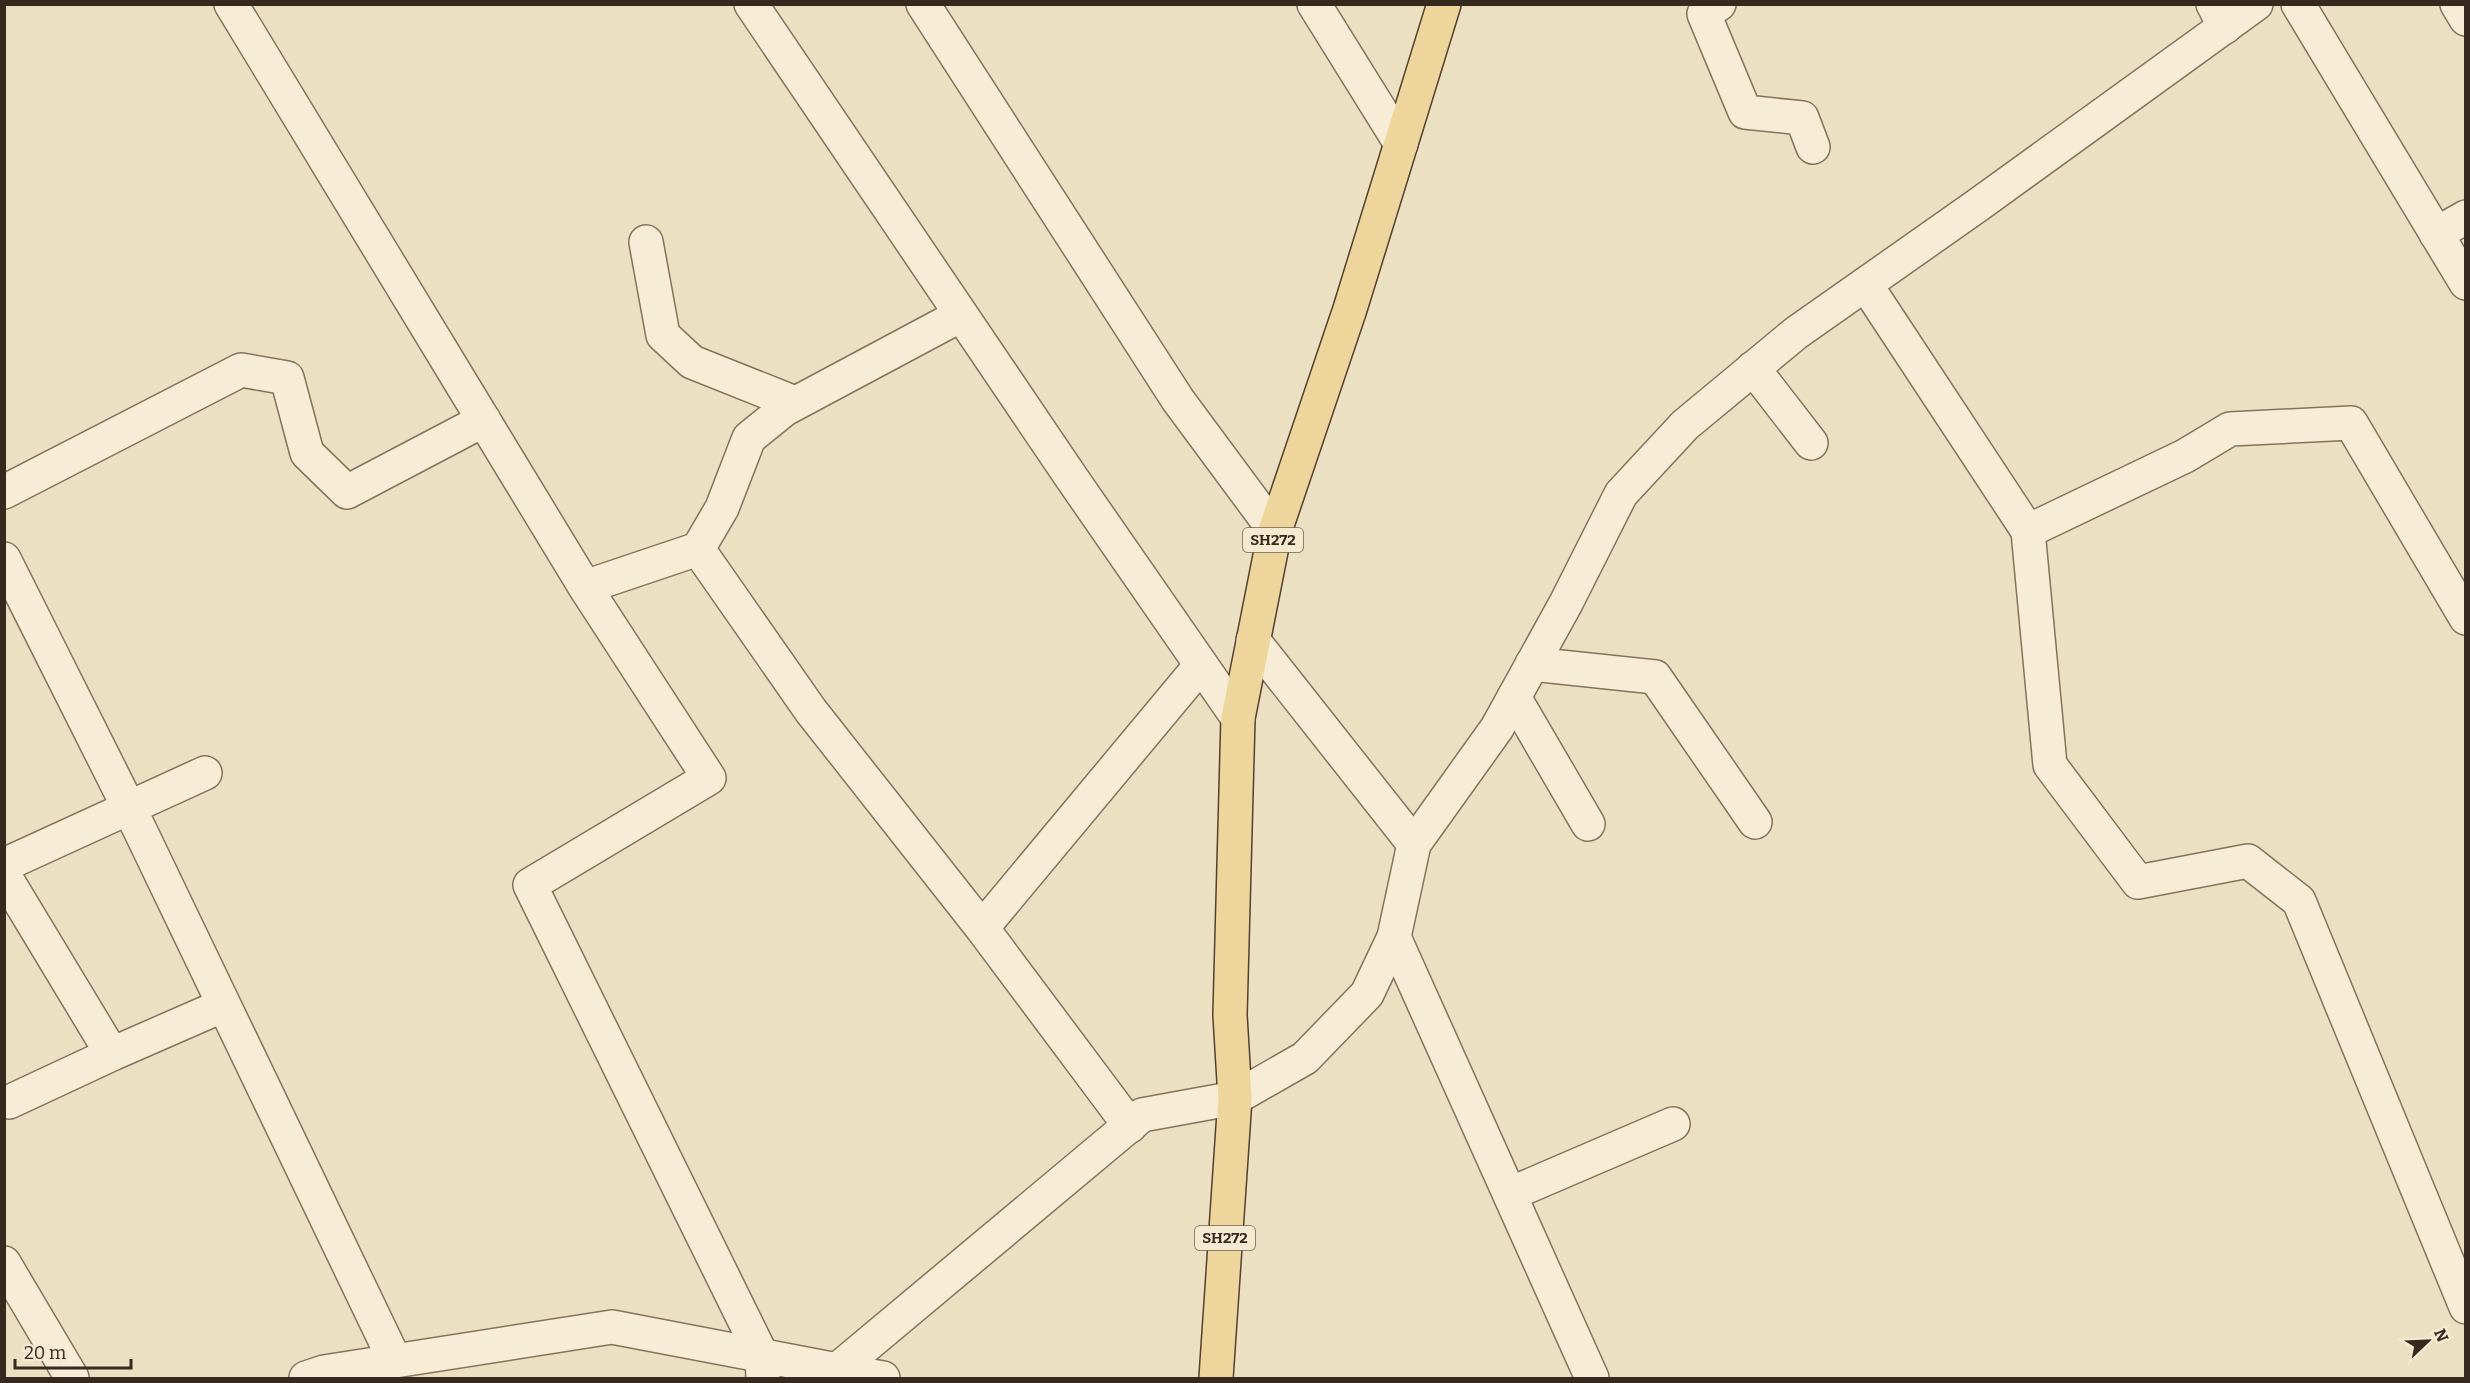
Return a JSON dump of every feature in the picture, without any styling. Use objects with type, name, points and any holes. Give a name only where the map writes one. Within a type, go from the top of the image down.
[{"type":"main road","name":"SH272","points":[[1216,1378],[1235,1098],[1230,1015],[1238,718],[1275,531],[1350,309],[1444,4]]},
{"type":"street","points":[[231,4],[585,587],[709,778],[530,885],[763,1367]]},
{"type":"street","points":[[751,4],[1238,718]]},
{"type":"street","points":[[923,4],[1178,400],[1275,531]]},
{"type":"street","points":[[1314,4],[1401,144]]},
{"type":"street","points":[[1719,4],[1704,14],[1744,112],[1802,118],[1813,147]]},
{"type":"street","points":[[837,1370],[1142,1115],[1235,1098],[1305,1058],[1367,994],[1394,937],[1414,844],[1497,728],[1566,603],[1621,494],[1685,424],[1796,333],[1866,285],[2219,16],[2256,4]]},
{"type":"street","points":[[2298,4],[2466,283]]},
{"type":"street","points":[[2457,4],[2466,19]]},
{"type":"street","points":[[2436,234],[2466,217]]},
{"type":"street","points":[[646,242],[663,335],[692,362],[795,403]]},
{"type":"street","points":[[1866,285],[2028,531],[2050,765],[2138,882],[2248,861],[2299,901],[2466,1307]]},
{"type":"street","points":[[585,587],[698,549],[722,508],[749,438],[795,403],[961,315]]},
{"type":"street","points":[[1753,368],[1811,443]]},
{"type":"street","points":[[4,492],[241,370],[287,378],[307,453],[347,492],[484,420]]},
{"type":"street","points":[[2028,531],[2185,456],[2230,429],[2350,423],[2466,618]]},
{"type":"street","points":[[698,549],[811,711],[982,928],[1130,1126]]},
{"type":"street","points":[[4,559],[129,808],[395,1361]]},
{"type":"street","points":[[1253,640],[1414,844]]},
{"type":"street","points":[[1532,664],[1654,677],[1755,822]]},
{"type":"street","points":[[982,928],[1201,665]]},
{"type":"street","points":[[1514,697],[1588,824]]},
{"type":"street","points":[[4,865],[206,773]]},
{"type":"street","points":[[4,875],[112,1054]]},
{"type":"street","points":[[1394,937],[1592,1378]]},
{"type":"street","points":[[9,1102],[224,1005]]},
{"type":"street","points":[[1510,1194],[1673,1124]]},
{"type":"street","points":[[6,1268],[72,1378]]},
{"type":"street","points":[[306,1378],[324,1372],[612,1327],[763,1367],[837,1370],[883,1378]]}]
